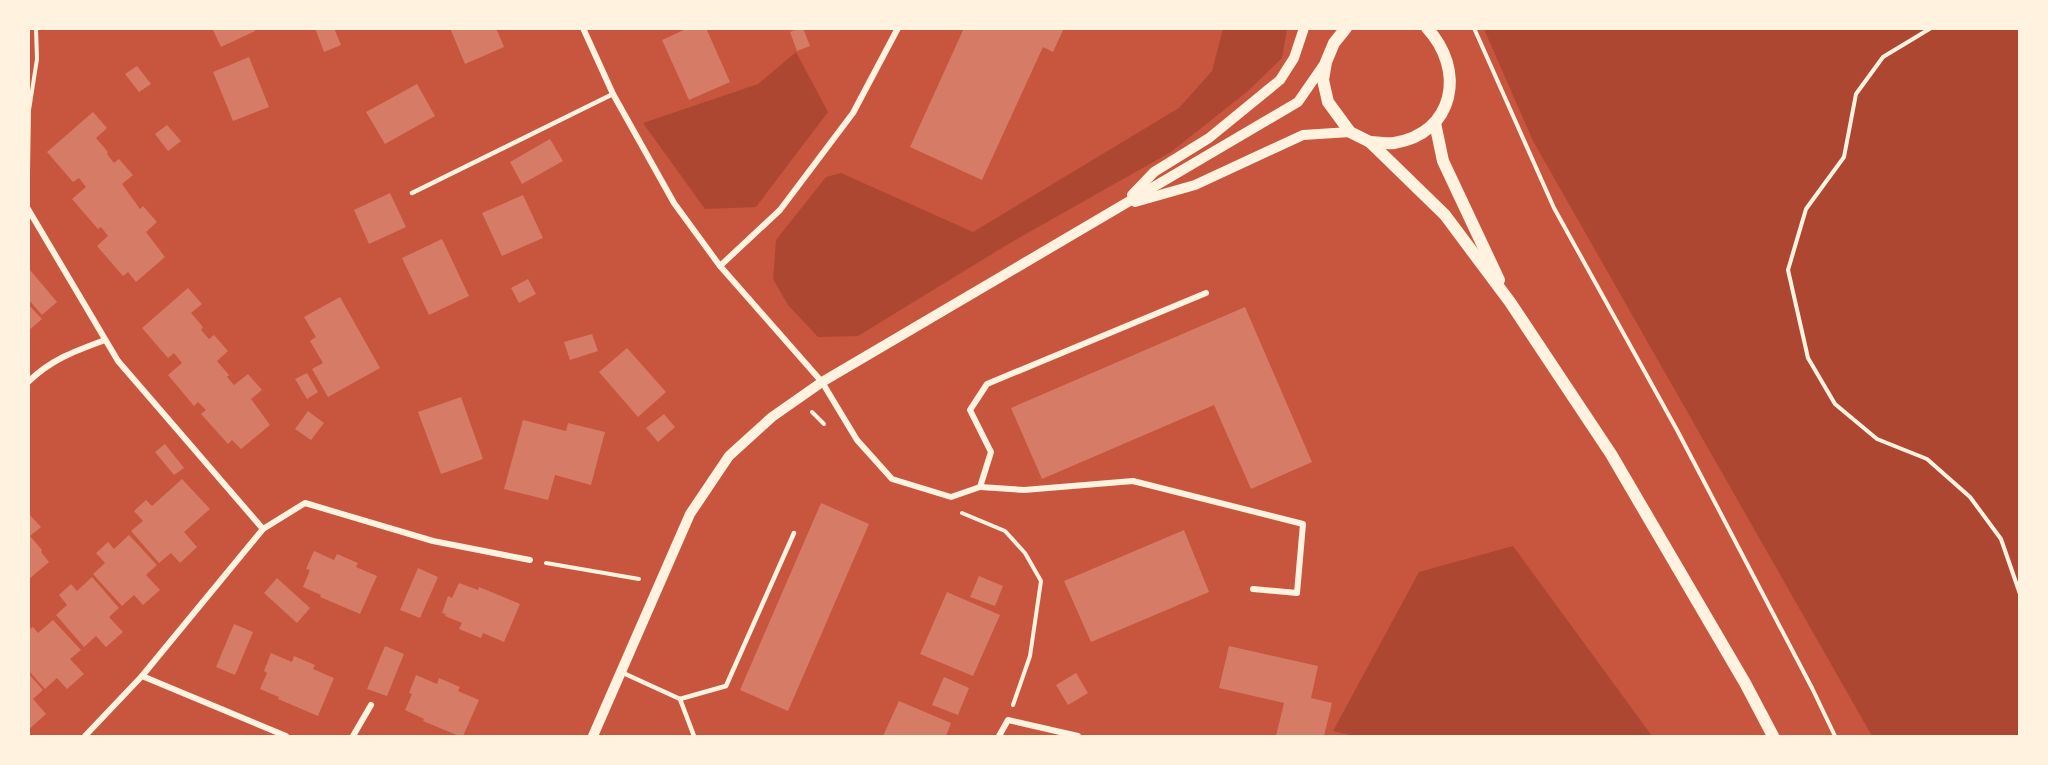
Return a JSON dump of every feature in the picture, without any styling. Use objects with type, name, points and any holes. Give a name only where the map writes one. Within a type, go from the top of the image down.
[{"type":"main road","points":[[1330,28],[1334,43]]},
{"type":"main road","points":[[1346,28],[1334,43],[1326,62],[1323,80],[1328,102],[1350,132],[1370,142],[1444,215],[1510,302],[1611,454],[1745,683],[1773,736]]},
{"type":"main road","points":[[1370,142],[1394,143],[1414,136],[1435,123],[1446,106],[1451,84],[1447,58],[1437,39],[1427,28]]},
{"type":"main road","points":[[1435,123],[1443,161],[1510,302]]},
{"type":"street","points":[[583,28],[613,94],[674,203],[720,266],[822,382],[857,440],[892,479],[951,497],[980,487],[1024,490],[1133,481],[1303,524],[1297,593],[1253,589]]},
{"type":"street","points":[[720,266],[780,210],[853,113],[898,28]]},
{"type":"street","points":[[1120,207],[1154,172],[1209,138],[1280,80],[1294,58],[1304,28]]},
{"type":"street","points":[[592,736],[690,514],[729,456],[772,417],[822,382],[1298,102],[1326,62]]},
{"type":"street","points":[[1120,207],[1195,185],[1303,135],[1350,132]]},
{"type":"street","points":[[28,209],[118,362],[262,530]]},
{"type":"street","points":[[980,487],[991,452],[970,410],[987,384],[1206,293]]},
{"type":"street","points":[[28,382],[43,367],[70,352],[105,340]]},
{"type":"street","points":[[85,736],[142,676],[262,530],[305,503],[433,541],[530,560]]},
{"type":"street","points":[[142,676],[286,736]]},
{"type":"street","points":[[352,736],[371,705]]},
{"type":"street","points":[[999,736],[1008,720],[1078,736]]},
{"type":"lane","points":[[412,193],[613,94]]},
{"type":"lane","points":[[621,672],[680,699],[726,686],[794,533]]},
{"type":"lane","points":[[680,699],[694,736]]},
{"type":"path","points":[[28,172],[29,110],[37,59],[36,28]]},
{"type":"path","points":[[1474,28],[1554,208],[1677,430],[1835,736]]},
{"type":"path","points":[[1931,28],[1883,57],[1856,94],[1844,157],[1806,209],[1788,270],[1808,358],[1835,404],[1877,439],[1927,459],[1970,497],[2001,539],[2019,594]]},
{"type":"path","points":[[798,399],[831,431]]},
{"type":"path","points":[[959,512],[971,515],[1005,531],[1025,553],[1041,582],[1030,656],[1008,720]]},
{"type":"path","points":[[530,560],[660,583]]},
{"type":"path","points":[[2019,629],[2019,653]]},
{"type":"shaded area","points":[[1223,29],[1287,29],[1282,58],[1248,91],[1171,152],[1010,243],[858,336],[818,337],[788,305],[773,279],[776,240],[826,177],[841,173],[973,232],[1179,108],[1212,71]]},
{"type":"shaded area","points":[[1484,29],[2019,29],[2019,736],[1872,736],[1533,141]]},
{"type":"shaded area","points":[[796,52],[828,112],[756,207],[705,209],[643,123],[758,84]]},
{"type":"shaded area","points":[[1513,546],[1652,736],[1353,736],[1333,731],[1419,572]]},
{"type":"building","points":[[212,28],[254,28],[255,31],[221,47]]},
{"type":"building","points":[[315,28],[334,28],[341,45],[324,52]]},
{"type":"building","points":[[450,28],[496,28],[504,47],[465,64]]},
{"type":"building","points":[[688,28],[706,28],[730,82],[689,100],[662,40]]},
{"type":"building","points":[[803,28],[810,46],[797,51],[790,32]]},
{"type":"building","points":[[964,28],[1064,28],[1053,52],[1043,47],[982,180],[910,147]]},
{"type":"building","points":[[249,57],[269,107],[233,121],[213,72]]},
{"type":"building","points":[[137,66],[151,84],[139,92],[125,74]]},
{"type":"building","points":[[417,84],[435,116],[385,144],[366,112]]},
{"type":"building","points":[[93,112],[107,128],[96,138],[114,163],[119,159],[133,175],[122,184],[140,209],[143,206],[157,222],[146,232],[165,257],[136,282],[128,272],[123,276],[97,246],[108,236],[101,227],[98,229],[72,199],[86,187],[79,178],[73,182],[47,152]]},
{"type":"building","points":[[167,125],[181,141],[168,151],[155,134]]},
{"type":"building","points":[[550,139],[563,161],[522,184],[510,162]]},
{"type":"building","points":[[390,193],[406,227],[369,244],[354,210]]},
{"type":"building","points":[[523,195],[543,238],[502,256],[482,213]]},
{"type":"building","points":[[442,239],[469,296],[429,315],[402,258]]},
{"type":"building","points":[[30,270],[57,302],[42,315],[28,299]]},
{"type":"building","points":[[528,279],[536,294],[519,303],[511,288]]},
{"type":"building","points":[[188,288],[202,304],[191,313],[203,327],[201,330],[209,339],[214,335],[228,351],[217,361],[229,375],[227,377],[234,385],[248,374],[262,390],[251,399],[270,425],[241,449],[232,440],[228,444],[201,414],[206,410],[198,402],[194,406],[168,375],[182,363],[174,353],[168,358],[142,328]]},
{"type":"building","points":[[340,297],[380,368],[328,397],[312,369],[323,363],[310,341],[316,337],[304,317]]},
{"type":"building","points":[[28,304],[42,319],[28,331]]},
{"type":"building","points":[[1245,307],[1312,462],[1251,489],[1214,405],[1042,479],[1011,408]]},
{"type":"building","points":[[592,334],[598,351],[570,360],[564,342]]},
{"type":"building","points":[[627,348],[666,392],[638,417],[599,372]]},
{"type":"building","points":[[307,373],[318,392],[307,399],[295,379]]},
{"type":"building","points":[[461,397],[483,459],[441,474],[418,412]]},
{"type":"building","points":[[308,411],[324,423],[311,440],[295,429]]},
{"type":"building","points":[[664,414],[675,427],[658,442],[646,428]]},
{"type":"building","points":[[523,420],[566,431],[568,423],[605,432],[591,485],[555,475],[548,500],[504,489]]},
{"type":"building","points":[[165,444],[184,468],[174,475],[155,452]]},
{"type":"building","points":[[182,479],[210,509],[184,532],[197,547],[180,563],[171,553],[159,563],[131,531],[143,521],[134,511],[146,500],[152,506]]},
{"type":"building","points":[[821,503],[869,524],[788,711],[740,690]]},
{"type":"building","points":[[28,513],[41,527],[30,536],[49,562],[28,580]]},
{"type":"building","points":[[1184,530],[1209,592],[1091,642],[1064,581]]},
{"type":"building","points":[[129,535],[157,565],[146,575],[160,590],[143,605],[134,595],[122,606],[93,574],[105,563],[96,553],[108,542],[114,549]]},
{"type":"building","points":[[314,551],[334,560],[337,554],[358,563],[356,567],[377,576],[360,614],[303,587],[310,570],[306,569]]},
{"type":"building","points":[[418,568],[438,577],[420,618],[400,610]]},
{"type":"building","points":[[979,576],[1003,586],[995,606],[970,597]]},
{"type":"building","points":[[92,577],[119,608],[109,617],[123,632],[106,647],[96,636],[84,647],[56,615],[67,605],[59,595],[71,584],[77,591]]},
{"type":"building","points":[[277,578],[310,608],[297,623],[264,593]]},
{"type":"building","points":[[459,583],[478,590],[479,587],[520,604],[504,642],[483,633],[481,638],[459,629],[462,623],[442,613],[448,596],[452,598]]},
{"type":"building","points":[[947,592],[1000,615],[973,676],[920,654]]},
{"type":"building","points":[[53,620],[81,650],[70,659],[84,674],[67,689],[57,678],[45,689],[28,670],[28,630],[33,627],[38,633]]},
{"type":"building","points":[[234,624],[253,632],[235,675],[216,667]]},
{"type":"building","points":[[385,646],[404,654],[387,696],[367,689]]},
{"type":"building","points":[[1229,646],[1318,666],[1311,698],[1332,703],[1324,736],[1276,736],[1284,703],[1219,688]]},
{"type":"building","points":[[271,653],[292,662],[294,656],[315,665],[313,669],[334,678],[318,716],[260,689],[267,673],[264,671]]},
{"type":"building","points":[[28,673],[43,690],[33,699],[46,714],[28,730]]},
{"type":"building","points":[[1076,673],[1088,693],[1068,705],[1056,685]]},
{"type":"building","points":[[416,675],[437,684],[439,678],[460,687],[458,691],[479,700],[463,736],[423,721],[424,719],[405,710],[412,694],[409,693]]},
{"type":"building","points":[[944,677],[969,688],[958,715],[932,705]]},
{"type":"building","points":[[899,701],[951,723],[946,736],[883,736]]}]
